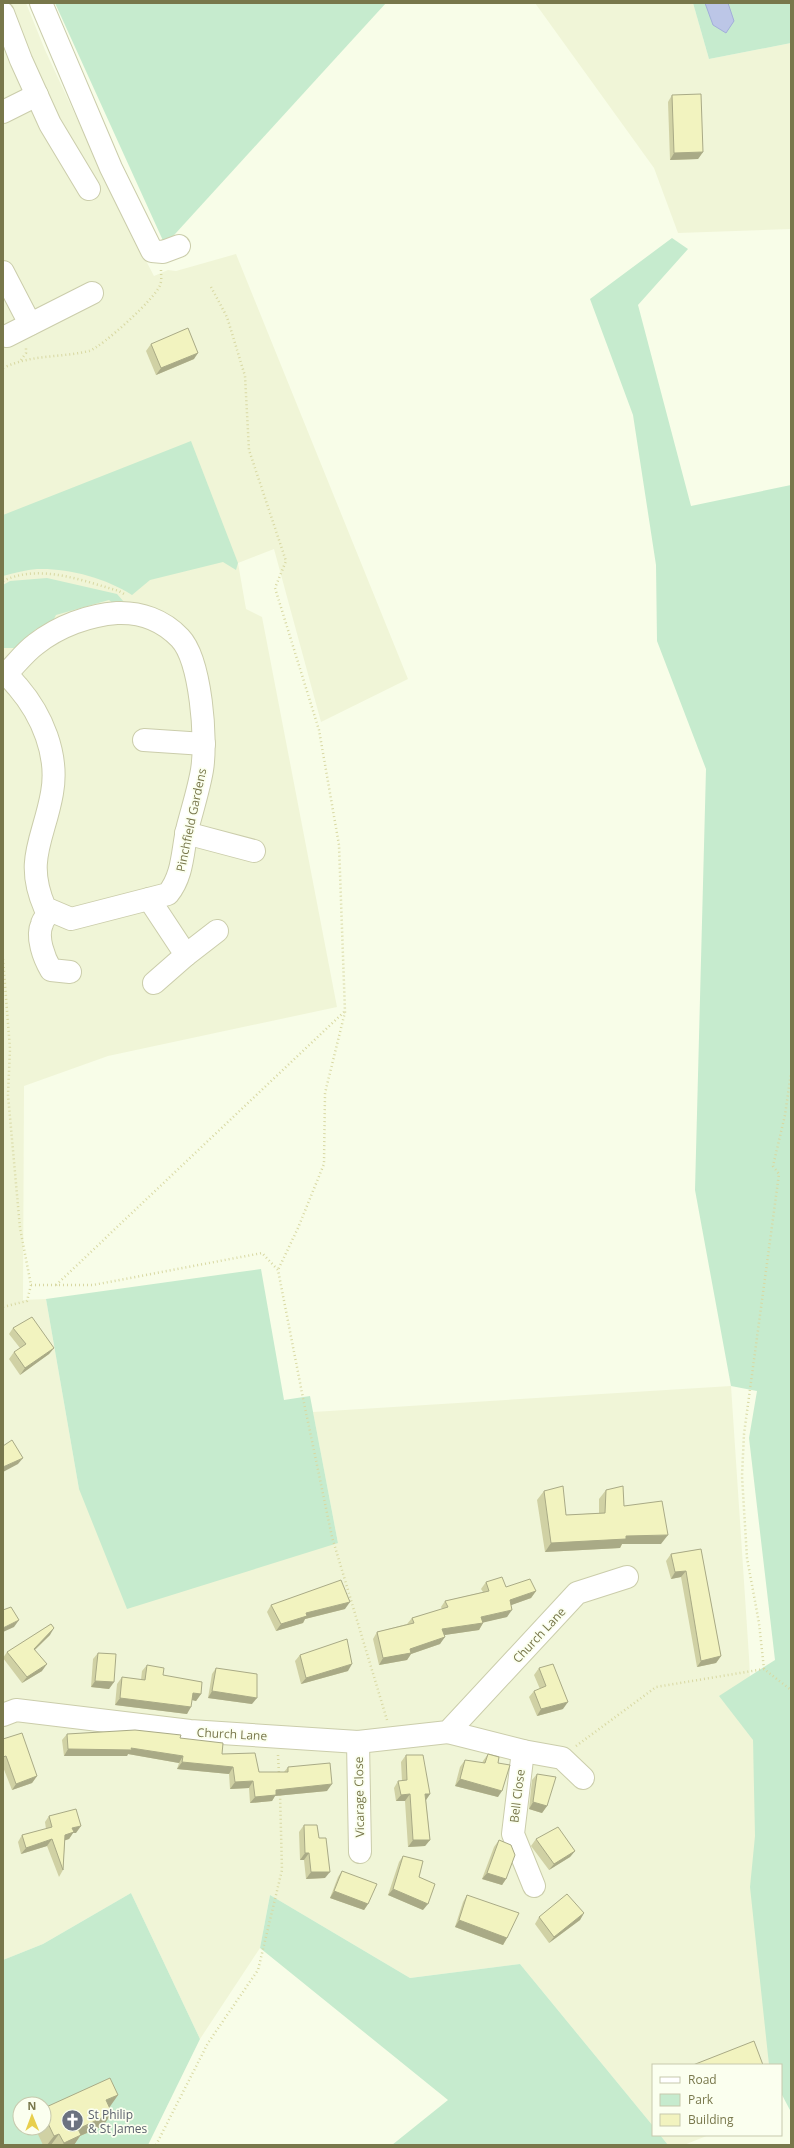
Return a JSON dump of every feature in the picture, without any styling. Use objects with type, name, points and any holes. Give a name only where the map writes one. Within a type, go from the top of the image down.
[{"type":"street","points":[[41,3],[110,168],[152,251],[163,252],[179,246]]},
{"type":"street","points":[[3,13],[21,60],[50,124],[89,189]]},
{"type":"street","points":[[3,112],[37,95]]},
{"type":"street","points":[[3,272],[38,319]]},
{"type":"street","points":[[7,336],[92,293]]},
{"type":"street","name":"Pinchfield Gardens","points":[[134,613],[151,617],[180,638],[188,652],[196,679],[202,710],[204,744],[202,769],[186,833],[181,868],[176,884],[168,894],[71,919],[45,908],[38,892],[34,871],[37,846],[52,792],[52,762],[46,735],[35,709],[4,673],[35,644],[56,631],[79,621],[104,614],[134,613]]},
{"type":"street","points":[[144,740],[204,744]]},
{"type":"street","points":[[186,833],[254,851]]},
{"type":"street","points":[[149,899],[186,956]]},
{"type":"street","points":[[50,910],[42,923],[40,934],[42,946],[51,970],[70,972]]},
{"type":"street","points":[[154,983],[217,930]]},
{"type":"street","name":"Church Lane","points":[[448,1732],[578,1593],[627,1577]]},
{"type":"street","name":"Church Lane","points":[[7,1707],[190,1731],[358,1742],[448,1732],[523,1751],[562,1758]]},
{"type":"street","name":"Vicarage Close","points":[[358,1742],[360,1852]]},
{"type":"street","name":"Bell Close","points":[[523,1751],[512,1834],[534,1886]]},
{"type":"street","points":[[562,1758],[583,1778]]},
{"type":"path","points":[[3,368],[31,358],[90,350],[109,338],[134,316],[160,286]]},
{"type":"path","points":[[211,287],[227,317],[245,376],[249,450],[286,560],[274,588],[319,730],[339,845],[344,1012],[325,1093],[324,1164],[298,1228],[278,1270]]},
{"type":"path","points":[[3,581],[26,574],[48,574],[68,577],[120,591],[128,597],[134,613]]},
{"type":"path","points":[[3,959],[10,1049],[8,1095],[20,1228],[31,1285],[27,1301],[3,1306]]},
{"type":"path","points":[[56,1285],[344,1012]]},
{"type":"path","points":[[3,1014],[8,1013]]},
{"type":"path","points":[[791,1073],[785,1115],[773,1166],[779,1174],[744,1434],[742,1476],[747,1558],[759,1623],[764,1669],[791,1690]]},
{"type":"path","points":[[31,1285],[93,1284],[262,1253],[278,1270],[302,1398],[332,1537],[392,1738]]},
{"type":"path","points":[[562,1758],[588,1736],[656,1687],[764,1669]]},
{"type":"path","points":[[278,1737],[279,1776]]},
{"type":"path","points":[[156,2145],[208,2043],[258,1970],[282,1870],[280,1792]]},
{"type":"shaded area","points":[[3,3],[26,3],[45,50],[121,213],[154,276],[168,270],[176,271],[236,254],[408,679],[321,722],[274,549],[238,563],[246,609],[262,617],[337,1007],[108,1056],[24,1086],[23,1300],[46,1299],[79,1489],[338,1543],[313,1412],[731,1386],[749,1657],[769,2064],[652,2064],[652,2125],[520,1964],[410,1978],[270,1895],[260,1948],[200,2039],[131,1893],[43,1944],[3,1960]]},
{"type":"shaded area","points":[[535,3],[693,3],[709,59],[791,43],[791,229],[678,233],[654,168]]},
{"type":"shaded area","points":[[661,2136],[706,2136],[684,2145],[668,2145]]},
{"type":"green space","points":[[55,3],[386,3],[165,245]]},
{"type":"green space","points":[[693,3],[791,3],[791,43],[709,59]]},
{"type":"green space","points":[[672,238],[688,249],[638,305],[691,506],[791,485],[791,2112],[782,2095],[782,2064],[769,2064],[750,1887],[755,1836],[753,1740],[719,1696],[775,1660],[749,1438],[757,1391],[731,1386],[695,1190],[706,769],[657,641],[656,565],[633,415],[590,299]]},
{"type":"green space","points":[[191,441],[238,563],[236,570],[223,562],[150,580],[132,595],[99,579],[61,570],[37,569],[3,576],[3,515]]},
{"type":"green space","points":[[47,578],[117,594],[124,602],[114,604],[109,600],[56,615],[52,623],[36,629],[17,648],[3,648],[3,585],[10,581]]},
{"type":"green space","points":[[261,1269],[284,1400],[310,1396],[338,1543],[127,1609],[79,1489],[46,1299]]},
{"type":"green space","points":[[131,1893],[200,2039],[148,2145],[3,2145],[3,1960],[43,1944]]},
{"type":"green space","points":[[270,1895],[410,1978],[520,1964],[652,2125],[652,2136],[661,2136],[668,2145],[392,2145],[448,2100],[260,1948]]},
{"type":"water","points":[[705,3],[728,3],[734,21],[726,33],[713,25]]},
{"type":"building","points":[[701,94],[703,152],[674,153],[672,95]]},
{"type":"building","points":[[188,328],[198,353],[161,368],[151,344]]},
{"type":"building","points":[[32,1317],[54,1348],[25,1368],[14,1352],[26,1344],[13,1328]]},
{"type":"building","points":[[12,1440],[23,1458],[3,1467],[3,1446]]},
{"type":"building","points":[[563,1486],[566,1515],[605,1513],[606,1490],[623,1486],[624,1506],[662,1501],[668,1535],[626,1536],[626,1539],[551,1543],[544,1491]]},
{"type":"building","points":[[701,1549],[721,1656],[701,1661],[686,1571],[675,1572],[671,1554]]},
{"type":"building","points":[[502,1577],[506,1587],[530,1579],[536,1591],[510,1600],[512,1610],[481,1617],[483,1623],[442,1629],[445,1637],[410,1649],[411,1653],[383,1658],[377,1632],[414,1623],[412,1618],[448,1607],[445,1601],[489,1591],[486,1582]]},
{"type":"building","points":[[341,1580],[350,1602],[306,1613],[307,1616],[281,1624],[271,1605]]},
{"type":"building","points":[[11,1607],[19,1620],[3,1628],[3,1610]]},
{"type":"building","points":[[51,1624],[54,1628],[34,1649],[47,1664],[27,1677],[7,1652]]},
{"type":"building","points":[[347,1639],[352,1664],[306,1678],[300,1655]]},
{"type":"building","points":[[98,1653],[116,1654],[114,1682],[95,1681]]},
{"type":"building","points":[[553,1664],[568,1702],[541,1709],[534,1691],[546,1686],[539,1668]]},
{"type":"building","points":[[147,1665],[164,1668],[163,1675],[202,1682],[201,1694],[193,1693],[191,1707],[120,1698],[122,1677],[145,1680]]},
{"type":"building","points":[[216,1668],[257,1674],[257,1698],[212,1691]]},
{"type":"building","points":[[135,1730],[181,1735],[180,1738],[223,1743],[222,1754],[255,1753],[259,1772],[288,1772],[288,1767],[330,1763],[332,1784],[276,1790],[276,1795],[255,1797],[253,1781],[235,1782],[233,1767],[182,1762],[183,1756],[131,1748],[132,1750],[68,1749],[67,1734]]},
{"type":"building","points":[[22,1733],[37,1776],[16,1784],[6,1756],[3,1757],[3,1739]]},
{"type":"building","points":[[488,1754],[499,1757],[498,1763],[510,1765],[502,1791],[460,1779],[465,1760],[485,1763]]},
{"type":"building","points":[[406,1755],[423,1755],[430,1794],[425,1794],[430,1840],[413,1840],[410,1794],[401,1795],[398,1781],[407,1780]]},
{"type":"building","points":[[537,1774],[556,1777],[547,1806],[533,1802]]},
{"type":"building","points":[[76,1809],[81,1826],[72,1828],[74,1832],[65,1835],[63,1870],[52,1839],[26,1848],[22,1835],[52,1827],[49,1816]]},
{"type":"building","points":[[304,1825],[317,1825],[319,1838],[326,1838],[330,1872],[311,1872],[309,1853],[305,1853]]},
{"type":"building","points":[[558,1827],[575,1851],[554,1864],[536,1839]]},
{"type":"building","points":[[499,1840],[511,1845],[515,1855],[506,1879],[487,1873]]},
{"type":"building","points":[[403,1856],[423,1861],[419,1877],[435,1884],[428,1904],[393,1889]]},
{"type":"building","points":[[342,1871],[377,1884],[368,1904],[334,1891]]},
{"type":"building","points":[[567,1894],[584,1913],[554,1937],[539,1917]]},
{"type":"building","points":[[467,1895],[519,1913],[507,1938],[459,1920]]},
{"type":"building","points":[[754,2041],[763,2064],[696,2064]]},
{"type":"building","name":"St Philip & St James","points":[[110,2078],[118,2095],[106,2100],[112,2113],[78,2129],[81,2135],[64,2143],[59,2134],[54,2136],[52,2132],[52,2104]]},
{"type":"place","name":"St Philip & St James","points":[[72,2121]]}]
